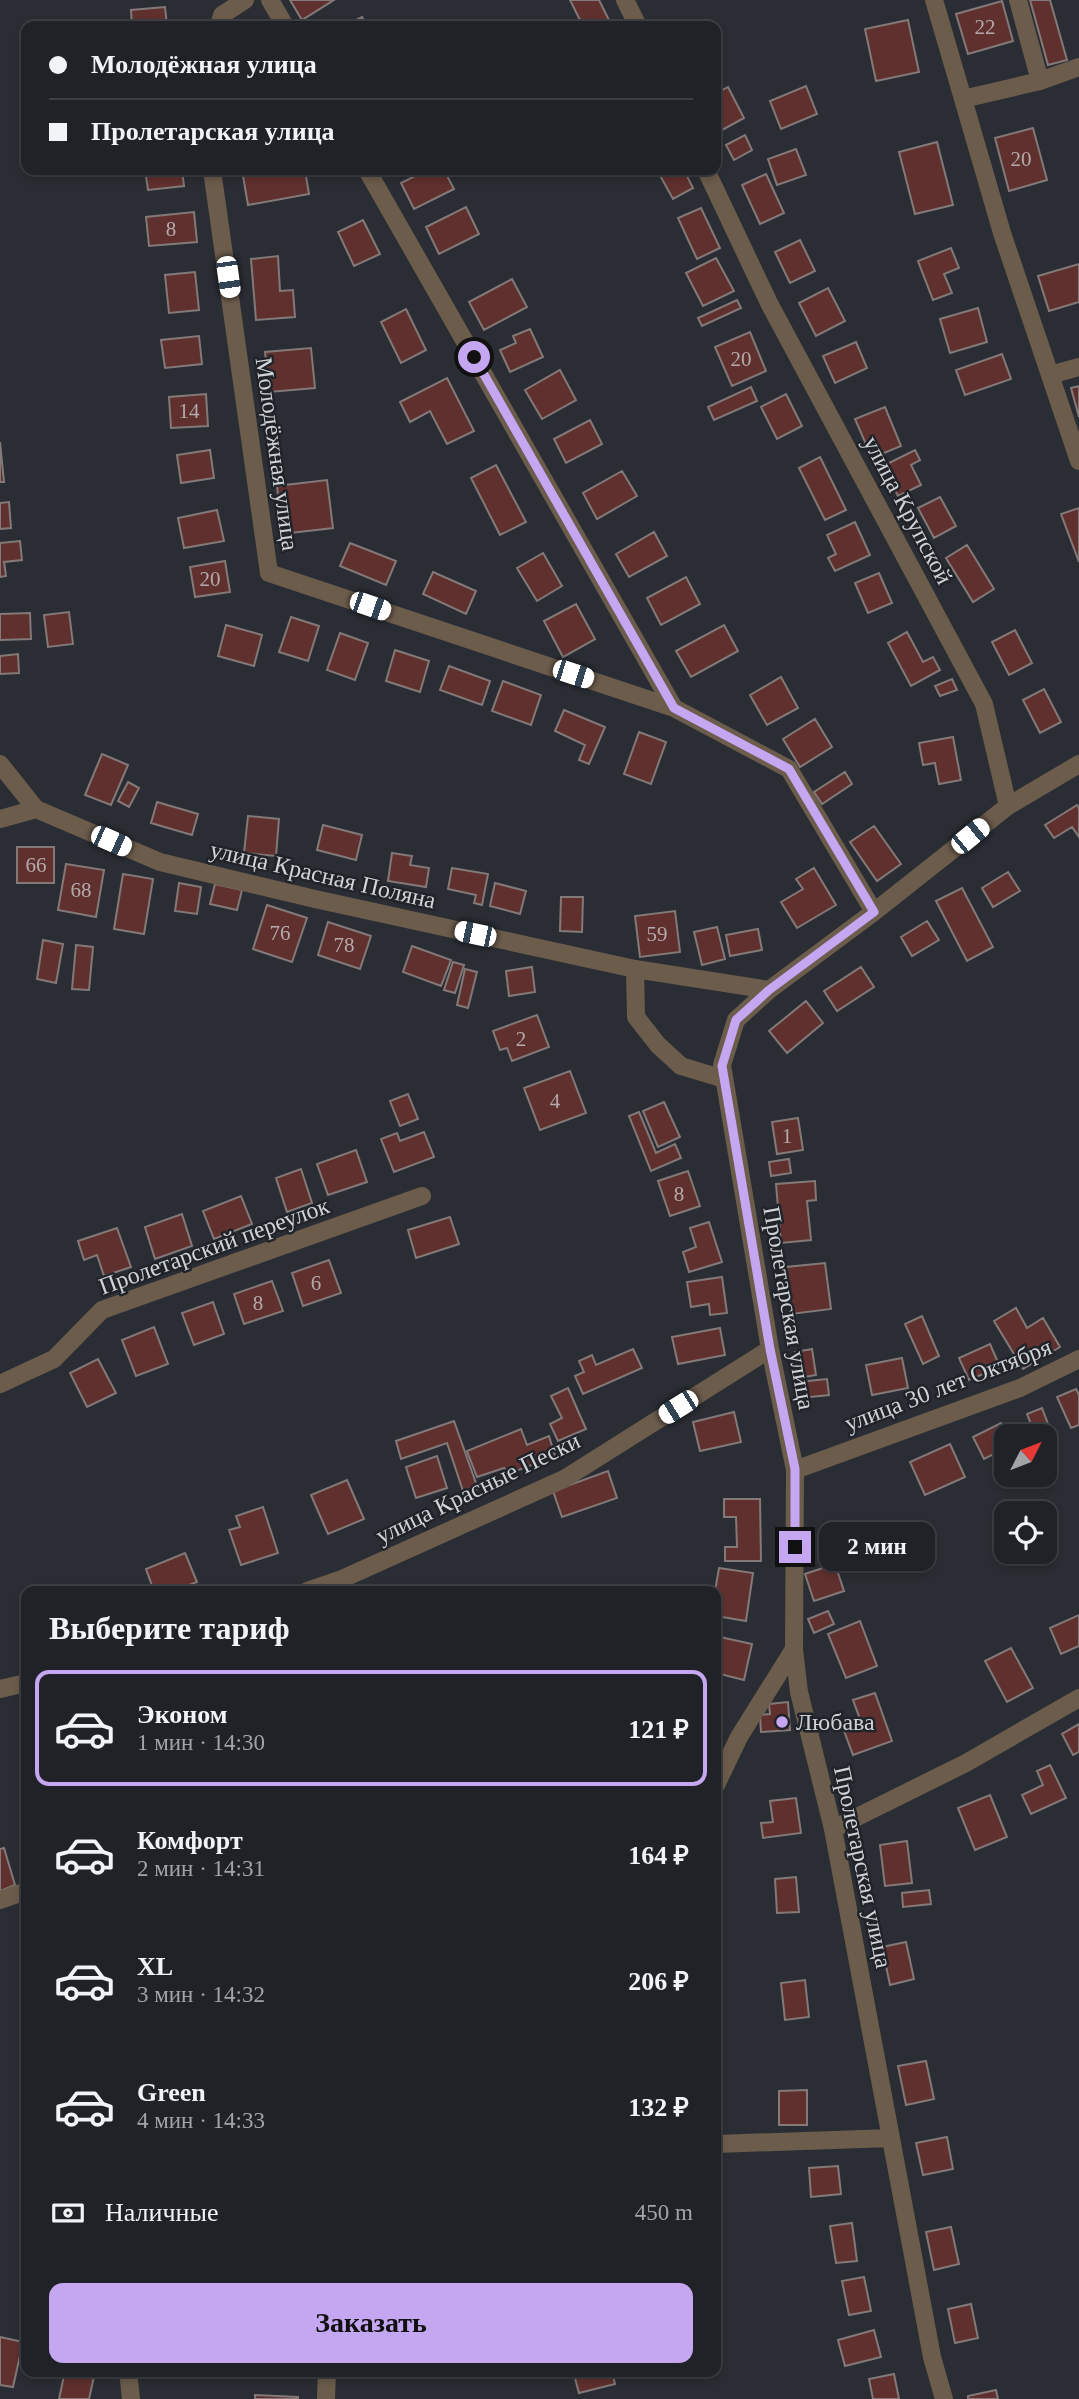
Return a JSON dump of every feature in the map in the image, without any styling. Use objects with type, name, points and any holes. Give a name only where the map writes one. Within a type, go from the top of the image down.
[{"type":"street","points":[[220,21],[222,15],[245,0]]},
{"type":"street","points":[[270,0],[282,21]]},
{"type":"street","points":[[625,0],[636,21]]},
{"type":"street","points":[[934,0],[1002,233],[1079,461]]},
{"type":"street","points":[[1018,0],[1040,80]]},
{"type":"street","points":[[964,99],[1079,67]]},
{"type":"street","name":"Молодёжная улица","points":[[213,175],[269,573],[674,708],[789,769],[874,912]]},
{"type":"street","points":[[370,175],[674,708]]},
{"type":"street","name":"улица Крупской","points":[[708,175],[769,303],[984,704],[1007,806]]},
{"type":"street","points":[[1050,375],[1079,367]]},
{"type":"street","points":[[0,764],[36,808],[0,819]]},
{"type":"street","points":[[1007,806],[1079,764]]},
{"type":"street","name":"Пролетарская улица","points":[[944,2399],[932,2357],[833,1829],[799,1692],[794,1649],[795,1469],[770,1349],[722,1066],[736,1020],[769,990],[874,912],[1007,806]]},
{"type":"street","name":"улица Красная Поляна","points":[[36,808],[160,862],[314,899],[635,969],[769,990]]},
{"type":"street","points":[[635,969],[636,1017],[658,1045],[681,1066],[724,1079]]},
{"type":"street","name":"Пролетарский переулок","points":[[0,1384],[54,1359],[102,1310],[422,1196]]},
{"type":"street","name":"улица Красные Пески","points":[[342,1585],[564,1479],[770,1349]]},
{"type":"street","name":"улица 30 лет Октября","points":[[795,1469],[1020,1388],[1079,1359]]},
{"type":"street","points":[[721,1775],[739,1737],[794,1649]]},
{"type":"street","points":[[0,1689],[21,1684]]},
{"type":"street","points":[[833,1829],[967,1763],[1079,1698]]},
{"type":"street","points":[[0,1900],[21,1893]]},
{"type":"street","points":[[721,2144],[891,2138]]},
{"type":"street","points":[[129,2377],[131,2399]]},
{"type":"street","points":[[326,2399],[327,2377]]},
{"type":"building","points":[[290,0],[334,0],[302,20]]},
{"type":"building","points":[[570,0],[599,0],[610,21],[580,21]]},
{"type":"building","points":[[1030,0],[1050,0],[1067,60],[1048,65]]},
{"type":"building","points":[[1002,1],[1013,41],[968,54],[956,14]]},
{"type":"building","points":[[165,7],[166,21],[132,21],[131,10]]},
{"type":"building","points":[[908,20],[919,72],[876,81],[865,29]]},
{"type":"building","points":[[806,86],[817,114],[781,129],[770,101]]},
{"type":"building","points":[[728,87],[744,118],[722,130],[721,128],[721,90]]},
{"type":"building","points":[[1033,128],[1047,180],[1009,191],[995,138]]},
{"type":"building","points":[[745,135],[752,150],[734,160],[726,145]]},
{"type":"building","points":[[937,142],[953,205],[915,214],[899,152]]},
{"type":"building","points":[[796,149],[806,175],[777,185],[768,159]]},
{"type":"building","points":[[766,174],[784,213],[760,224],[742,185]]},
{"type":"building","points":[[146,175],[183,175],[184,186],[148,190]]},
{"type":"building","points":[[243,175],[306,175],[309,194],[248,205]]},
{"type":"building","points":[[417,175],[447,175],[454,189],[414,209],[401,183]]},
{"type":"building","points":[[660,175],[686,175],[693,188],[673,199]]},
{"type":"building","points":[[466,207],[479,234],[439,254],[426,227]]},
{"type":"building","points":[[701,208],[720,248],[697,259],[678,218]]},
{"type":"building","points":[[194,212],[197,242],[149,246],[146,217]]},
{"type":"building","points":[[363,220],[380,254],[354,266],[338,232]]},
{"type":"building","points":[[800,240],[815,271],[790,283],[775,252]]},
{"type":"building","points":[[951,248],[959,268],[944,274],[952,293],[933,300],[918,261]]},
{"type":"building","points":[[278,256],[280,291],[293,290],[295,317],[256,320],[251,259]]},
{"type":"building","points":[[716,258],[734,291],[703,306],[686,273]]},
{"type":"building","points":[[1079,264],[1079,302],[1049,311],[1038,276]]},
{"type":"building","points":[[195,272],[199,310],[169,313],[165,275]]},
{"type":"building","points":[[512,279],[527,307],[484,330],[469,302]]},
{"type":"building","points":[[828,288],[845,321],[816,336],[799,303]]},
{"type":"building","points":[[737,300],[741,308],[702,326],[698,318]]},
{"type":"building","points":[[978,308],[987,342],[950,353],[940,319]]},
{"type":"building","points":[[406,309],[426,350],[401,363],[381,322]]},
{"type":"building","points":[[530,329],[543,357],[510,372],[500,350],[516,343],[513,336]]},
{"type":"building","points":[[750,332],[766,371],[732,386],[715,347]]},
{"type":"building","points":[[199,336],[202,364],[165,368],[161,340]]},
{"type":"building","points":[[856,342],[867,368],[835,383],[823,356]]},
{"type":"building","points":[[311,348],[315,388],[269,392],[265,352]]},
{"type":"building","points":[[1002,354],[1011,379],[965,395],[956,370]]},
{"type":"building","points":[[560,370],[576,400],[542,419],[525,390]]},
{"type":"building","points":[[447,378],[474,431],[447,444],[430,411],[410,422],[400,402]]},
{"type":"building","points":[[1079,386],[1079,417],[1071,388]]},
{"type":"building","points":[[751,387],[757,401],[714,420],[708,407]]},
{"type":"building","points":[[206,394],[208,426],[171,428],[169,397]]},
{"type":"building","points":[[786,394],[802,426],[777,439],[761,407]]},
{"type":"building","points":[[885,407],[901,446],[872,458],[855,419]]},
{"type":"building","points":[[590,420],[602,444],[566,463],[554,439]]},
{"type":"building","points":[[0,442],[4,482],[0,482]]},
{"type":"building","points":[[210,450],[214,478],[181,483],[177,455]]},
{"type":"building","points":[[915,450],[920,460],[911,465],[921,485],[898,496],[883,466]]},
{"type":"building","points":[[820,457],[846,510],[825,520],[799,468]]},
{"type":"building","points":[[496,465],[526,522],[500,535],[471,478]]},
{"type":"building","points":[[622,471],[637,496],[597,519],[583,493]]},
{"type":"building","points":[[327,480],[333,528],[282,534],[277,486]]},
{"type":"building","points":[[940,497],[956,526],[934,538],[918,508]]},
{"type":"building","points":[[9,502],[11,528],[0,529],[0,503]]},
{"type":"building","points":[[1079,508],[1079,562],[1061,514]]},
{"type":"building","points":[[217,510],[224,541],[184,548],[178,518]]},
{"type":"building","points":[[855,522],[870,555],[835,571],[828,558],[836,554],[827,535]]},
{"type":"building","points":[[654,532],[667,556],[629,577],[616,554]]},
{"type":"building","points":[[20,541],[22,560],[4,562],[6,576],[0,577],[0,543]]},
{"type":"building","points":[[350,543],[396,561],[386,585],[340,566]]},
{"type":"building","points":[[967,545],[994,589],[973,602],[946,558]]},
{"type":"building","points":[[543,553],[562,586],[537,601],[517,568]]},
{"type":"building","points":[[225,561],[230,592],[195,597],[190,567]]},
{"type":"building","points":[[433,572],[476,591],[466,614],[423,594]]},
{"type":"building","points":[[879,573],[892,603],[868,613],[855,583]]},
{"type":"building","points":[[686,577],[700,604],[661,625],[647,598]]},
{"type":"building","points":[[576,604],[595,639],[563,657],[544,621]]},
{"type":"building","points":[[69,612],[73,644],[48,647],[44,615]]},
{"type":"building","points":[[30,613],[31,639],[0,640],[0,614]]},
{"type":"building","points":[[291,617],[319,626],[308,661],[279,652]]},
{"type":"building","points":[[226,625],[262,635],[254,666],[218,656]]},
{"type":"building","points":[[724,625],[738,651],[691,677],[676,651]]},
{"type":"building","points":[[1015,630],[1032,663],[1009,675],[992,642]]},
{"type":"building","points":[[907,632],[923,662],[933,657],[940,670],[911,686],[888,643]]},
{"type":"building","points":[[340,633],[368,643],[355,680],[327,670]]},
{"type":"building","points":[[395,650],[429,661],[420,692],[386,681]]},
{"type":"building","points":[[18,654],[19,673],[0,674],[0,656]]},
{"type":"building","points":[[449,666],[490,681],[482,705],[440,690]]},
{"type":"building","points":[[781,677],[798,708],[767,725],[750,695]]},
{"type":"building","points":[[952,679],[957,690],[940,696],[935,686]]},
{"type":"building","points":[[503,681],[541,695],[531,725],[492,711]]},
{"type":"building","points":[[1044,689],[1061,722],[1040,733],[1023,700]]},
{"type":"building","points":[[564,710],[605,727],[589,764],[579,760],[585,745],[555,731]]},
{"type":"building","points":[[815,719],[832,747],[800,767],[783,739]]},
{"type":"building","points":[[639,732],[666,742],[651,784],[624,774]]},
{"type":"building","points":[[953,737],[961,780],[939,784],[935,763],[923,765],[919,743]]},
{"type":"building","points":[[102,754],[128,765],[111,805],[85,795]]},
{"type":"building","points":[[845,772],[852,784],[822,804],[814,792]]},
{"type":"building","points":[[128,782],[139,788],[129,807],[118,801]]},
{"type":"building","points":[[157,802],[198,814],[192,835],[151,823]]},
{"type":"building","points":[[1077,805],[1079,837],[1072,827],[1054,838],[1045,825]]},
{"type":"building","points":[[248,816],[279,819],[276,856],[244,853]]},
{"type":"building","points":[[323,825],[362,835],[356,860],[317,850]]},
{"type":"building","points":[[874,826],[901,864],[877,881],[850,842]]},
{"type":"building","points":[[17,847],[54,847],[54,883],[17,883]]},
{"type":"building","points":[[392,853],[412,856],[410,865],[429,868],[426,887],[388,881]]},
{"type":"building","points":[[66,864],[104,870],[96,917],[58,910]]},
{"type":"building","points":[[452,868],[488,874],[482,905],[474,903],[476,895],[448,889]]},
{"type":"building","points":[[814,868],[836,905],[797,928],[781,902],[803,889],[796,879]]},
{"type":"building","points":[[1008,872],[1020,891],[993,907],[982,888]]},
{"type":"building","points":[[123,874],[153,879],[144,934],[114,929]]},
{"type":"building","points":[[179,883],[201,887],[197,914],[175,911]]},
{"type":"building","points":[[495,883],[526,891],[520,914],[490,906]]},
{"type":"building","points":[[215,884],[242,890],[237,910],[210,904]]},
{"type":"building","points":[[962,888],[993,947],[967,961],[936,901]]},
{"type":"building","points":[[561,897],[583,897],[582,932],[560,931]]},
{"type":"building","points":[[267,905],[307,918],[292,962],[253,949]]},
{"type":"building","points":[[675,911],[680,952],[640,957],[635,916]]},
{"type":"building","points":[[927,921],[939,940],[912,956],[901,937]]},
{"type":"building","points":[[328,922],[371,936],[360,969],[318,955]]},
{"type":"building","points":[[717,927],[725,959],[702,965],[694,932]]},
{"type":"building","points":[[758,929],[762,950],[730,956],[726,935]]},
{"type":"building","points":[[43,940],[63,944],[56,983],[37,979]]},
{"type":"building","points":[[76,945],[93,947],[89,990],[72,989]]},
{"type":"building","points":[[412,946],[451,960],[441,986],[403,972]]},
{"type":"building","points":[[453,962],[464,965],[455,993],[444,990]]},
{"type":"building","points":[[532,967],[535,992],[509,996],[506,971]]},
{"type":"building","points":[[861,967],[874,987],[837,1011],[824,991]]},
{"type":"building","points":[[465,969],[477,972],[468,1008],[457,1005]]},
{"type":"building","points":[[806,1001],[823,1023],[787,1053],[769,1031]]},
{"type":"building","points":[[537,1015],[549,1047],[512,1061],[507,1048],[500,1050],[493,1031]]},
{"type":"building","points":[[570,1071],[586,1113],[540,1130],[524,1088]]},
{"type":"building","points":[[408,1094],[418,1119],[400,1126],[390,1101]]},
{"type":"building","points":[[664,1102],[680,1137],[658,1147],[643,1111]]},
{"type":"building","points":[[639,1112],[656,1153],[675,1144],[681,1158],[651,1171],[629,1116]]},
{"type":"building","points":[[798,1118],[803,1150],[777,1154],[772,1122]]},
{"type":"building","points":[[424,1132],[434,1157],[394,1172],[381,1139],[397,1133],[400,1141]]},
{"type":"building","points":[[356,1150],[367,1182],[328,1195],[317,1164]]},
{"type":"building","points":[[789,1159],[791,1173],[771,1176],[769,1162]]},
{"type":"building","points":[[301,1169],[312,1203],[287,1212],[276,1178]]},
{"type":"building","points":[[688,1171],[700,1206],[670,1216],[658,1181]]},
{"type":"building","points":[[815,1181],[816,1200],[807,1201],[811,1240],[781,1243],[776,1184]]},
{"type":"building","points":[[241,1196],[252,1224],[214,1239],[203,1211]]},
{"type":"building","points":[[182,1214],[192,1246],[155,1259],[145,1227]]},
{"type":"building","points":[[450,1217],[459,1244],[416,1258],[408,1230]]},
{"type":"building","points":[[709,1222],[722,1262],[689,1272],[683,1252],[696,1247],[690,1228]]},
{"type":"building","points":[[117,1228],[131,1267],[104,1276],[97,1255],[84,1260],[78,1241]]},
{"type":"building","points":[[329,1260],[341,1293],[303,1306],[292,1273]]},
{"type":"building","points":[[825,1263],[831,1309],[791,1314],[786,1267]]},
{"type":"building","points":[[722,1277],[727,1313],[710,1315],[709,1304],[691,1307],[687,1282]]},
{"type":"building","points":[[272,1281],[283,1311],[244,1324],[234,1294]]},
{"type":"building","points":[[213,1302],[224,1334],[194,1345],[182,1313]]},
{"type":"building","points":[[1016,1308],[1027,1328],[1043,1318],[1060,1347],[1023,1369],[994,1321]]},
{"type":"building","points":[[922,1316],[939,1356],[923,1364],[905,1324]]},
{"type":"building","points":[[154,1327],[168,1364],[136,1376],[122,1340]]},
{"type":"building","points":[[720,1328],[725,1355],[678,1364],[672,1337]]},
{"type":"building","points":[[990,1344],[1000,1367],[969,1380],[959,1358]]},
{"type":"building","points":[[633,1349],[642,1368],[583,1394],[575,1376],[584,1372],[579,1361],[592,1355],[596,1365]]},
{"type":"building","points":[[812,1349],[816,1375],[799,1378],[795,1352]]},
{"type":"building","points":[[902,1358],[908,1388],[872,1395],[866,1365]]},
{"type":"building","points":[[98,1359],[116,1393],[87,1407],[70,1373]]},
{"type":"building","points":[[827,1379],[829,1395],[800,1398],[798,1382]]},
{"type":"building","points":[[568,1388],[586,1429],[558,1441],[550,1424],[562,1418],[551,1396]]},
{"type":"building","points":[[1076,1389],[1079,1395],[1079,1425],[1071,1428],[1057,1397]]},
{"type":"building","points":[[1042,1408],[1048,1424],[1031,1424],[1027,1414]]},
{"type":"building","points":[[734,1412],[741,1442],[700,1451],[693,1422]]},
{"type":"building","points":[[454,1421],[478,1489],[464,1494],[447,1443],[401,1459],[396,1441]]},
{"type":"building","points":[[994,1426],[994,1454],[984,1459],[973,1437]]},
{"type":"building","points":[[521,1429],[527,1445],[549,1436],[555,1456],[508,1474],[504,1468],[477,1477],[467,1451]]},
{"type":"building","points":[[950,1444],[965,1477],[925,1495],[910,1462]]},
{"type":"building","points":[[437,1456],[447,1488],[416,1498],[406,1467]]},
{"type":"building","points":[[608,1471],[617,1498],[562,1517],[553,1491]]},
{"type":"building","points":[[347,1480],[364,1519],[328,1534],[311,1495]]},
{"type":"building","points":[[724,1499],[760,1499],[761,1561],[725,1561],[725,1547],[737,1547],[736,1517],[724,1517]]},
{"type":"building","points":[[263,1507],[278,1553],[241,1565],[229,1530],[240,1527],[236,1516]]},
{"type":"building","points":[[185,1553],[197,1582],[187,1586],[152,1586],[146,1569]]},
{"type":"building","points":[[835,1564],[844,1591],[814,1601],[805,1574]]},
{"type":"building","points":[[719,1568],[753,1573],[746,1621],[721,1617],[721,1586],[716,1586]]},
{"type":"building","points":[[828,1611],[834,1624],[814,1633],[808,1619]]},
{"type":"building","points":[[1079,1615],[1079,1646],[1061,1654],[1050,1628]]},
{"type":"building","points":[[860,1621],[877,1666],[846,1678],[828,1634]]},
{"type":"building","points":[[721,1637],[752,1644],[744,1680],[721,1674]]},
{"type":"building","points":[[1011,1648],[1033,1688],[1007,1702],[985,1661]]},
{"type":"building","points":[[875,1693],[892,1741],[853,1755],[843,1728],[861,1722],[853,1700]]},
{"type":"building","points":[[788,1702],[790,1730],[761,1732],[760,1715],[770,1714],[769,1704]]},
{"type":"building","points":[[1079,1724],[1079,1752],[1073,1755],[1062,1734]]},
{"type":"building","points":[[1050,1765],[1066,1798],[1031,1814],[1022,1795],[1043,1785],[1037,1771]]},
{"type":"building","points":[[990,1795],[1007,1837],[975,1850],[958,1808]]},
{"type":"building","points":[[796,1798],[801,1833],[763,1838],[761,1823],[773,1822],[770,1801]]},
{"type":"building","points":[[907,1841],[912,1883],[885,1886],[880,1845]]},
{"type":"building","points":[[4,1848],[15,1885],[0,1891],[0,1849]]},
{"type":"building","points":[[796,1877],[799,1912],[777,1913],[775,1879]]},
{"type":"building","points":[[929,1890],[931,1904],[903,1907],[902,1893]]},
{"type":"building","points":[[906,1942],[914,1979],[890,1985],[882,1947]]},
{"type":"building","points":[[805,1980],[809,2017],[785,2020],[781,1983]]},
{"type":"building","points":[[926,2061],[934,2099],[906,2105],[898,2066]]},
{"type":"building","points":[[807,2090],[807,2125],[779,2125],[779,2091]]},
{"type":"building","points":[[947,2137],[953,2169],[923,2175],[916,2143]]},
{"type":"building","points":[[838,2166],[841,2194],[811,2197],[809,2168]]},
{"type":"building","points":[[852,2223],[857,2261],[836,2263],[830,2226]]},
{"type":"building","points":[[951,2227],[959,2264],[934,2270],[926,2232]]},
{"type":"building","points":[[864,2277],[871,2311],[849,2315],[842,2281]]},
{"type":"building","points":[[971,2304],[978,2338],[955,2343],[948,2309]]},
{"type":"building","points":[[874,2330],[881,2357],[845,2366],[838,2340]]},
{"type":"building","points":[[0,2337],[21,2342],[13,2387],[0,2385]]},
{"type":"building","points":[[894,2374],[899,2399],[873,2399],[869,2379]]},
{"type":"building","points":[[64,2377],[94,2377],[89,2399],[59,2399]]},
{"type":"building","points":[[575,2377],[613,2377],[615,2384],[579,2393]]},
{"type":"building","points":[[996,2390],[998,2399],[968,2399],[968,2396]]},
{"type":"building","points":[[255,2395],[298,2397],[298,2399],[255,2399]]},
{"type":"place","name":"Любава","points":[[782,1722]]},
{"type":"route","points":[[474,357],[674,708],[789,769],[874,912],[769,990],[736,1020],[722,1066],[770,1349],[795,1469],[795,1547]]}]
